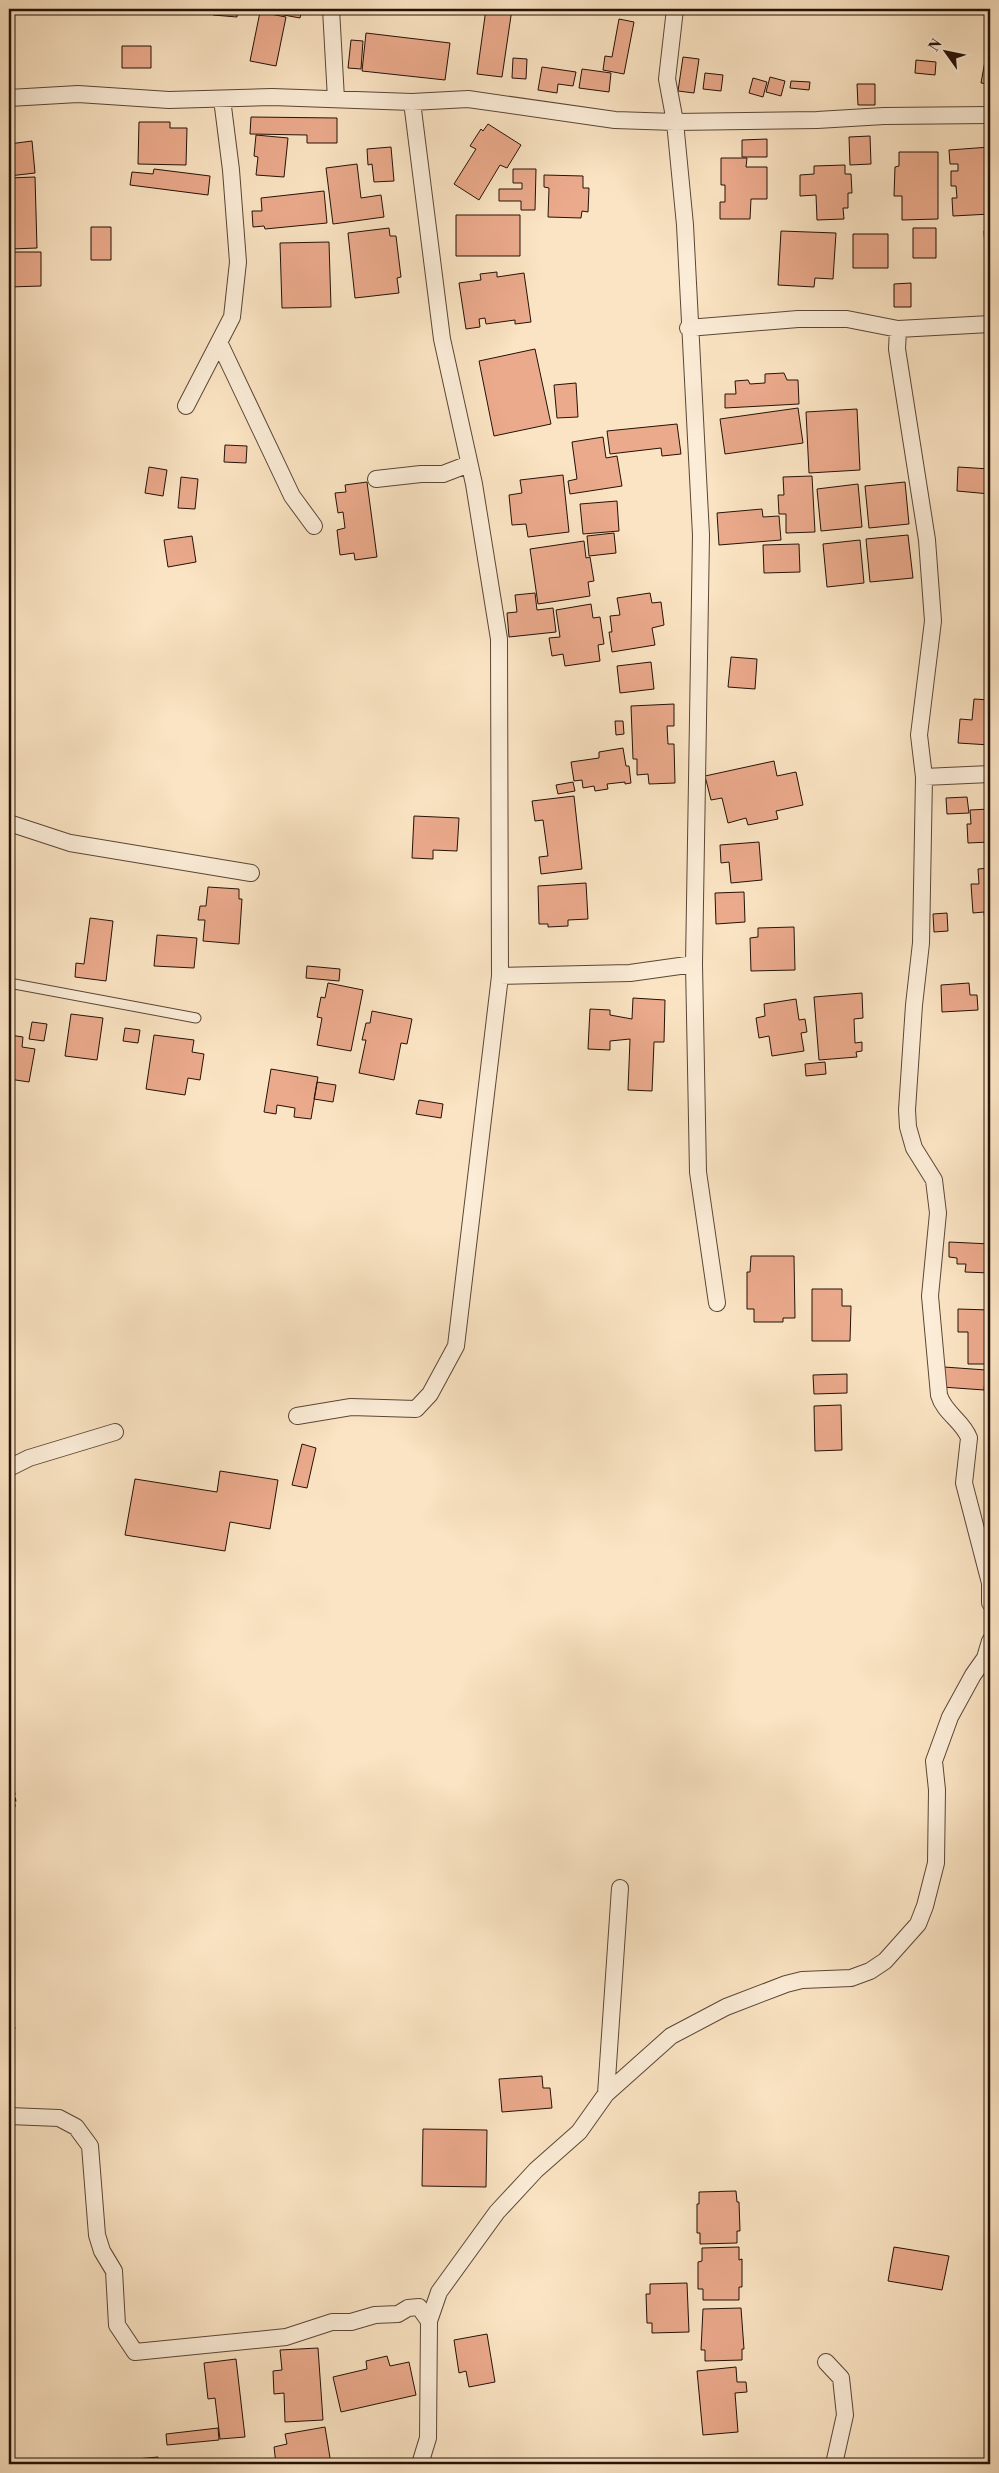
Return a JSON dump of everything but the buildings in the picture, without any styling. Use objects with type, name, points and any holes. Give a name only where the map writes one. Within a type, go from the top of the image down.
[{"type":"street","points":[[331,9],[336,99]]},
{"type":"street","points":[[675,9],[667,79],[675,122],[685,226],[688,328],[701,535],[694,964],[698,1172],[717,1302]]},
{"type":"street","points":[[9,98],[78,94],[168,100],[272,97],[412,102],[468,99],[615,120],[675,122],[990,115]]},
{"type":"street","points":[[186,406],[232,317],[238,262],[231,170],[222,99]]},
{"type":"street","points":[[297,1416],[351,1407],[416,1409],[430,1394],[456,1346],[500,976],[498,639],[470,464],[442,339],[412,102]]},
{"type":"street","points":[[688,328],[798,319],[848,319],[898,328],[990,324]]},
{"type":"street","points":[[898,328],[897,349],[927,540],[933,621],[918,734],[924,777],[921,943],[914,1005],[908,1127],[914,1148],[934,1180],[938,1213],[930,1296],[939,1395],[941,1404],[967,1432],[969,1438],[964,1483],[990,1583],[990,1603]]},
{"type":"street","points":[[219,342],[292,496],[314,526]]},
{"type":"street","points":[[376,479],[421,474],[443,474],[470,464]]},
{"type":"street","points":[[924,777],[990,774]]},
{"type":"street","points":[[9,823],[70,843],[251,873]]},
{"type":"street","points":[[500,976],[630,972],[694,964]]},
{"type":"street","points":[[9,1468],[29,1458],[115,1432]]},
{"type":"street","points":[[420,2464],[428,2438],[430,2321],[439,2292],[497,2212],[536,2170],[579,2132],[606,2094],[671,2036],[726,2007],[786,1984],[802,1980],[851,1978],[870,1971],[885,1961],[918,1924],[925,1906],[936,1863],[937,1790],[934,1760],[950,1717],[985,1658],[990,1641]]},
{"type":"street","points":[[606,2094],[620,1888]]},
{"type":"street","points":[[9,2116],[59,2118],[76,2127],[90,2146],[97,2235],[102,2251],[114,2271],[117,2325],[135,2352],[286,2337],[332,2322],[351,2322],[375,2314],[398,2314],[408,2308],[419,2307],[430,2321]]},
{"type":"street","points":[[826,2362],[841,2378],[845,2415],[834,2464]]},
{"type":"lane","points":[[9,983],[196,1018]]},
{"type":"path","points":[[9,1759],[15,1802],[9,1825]]}]
